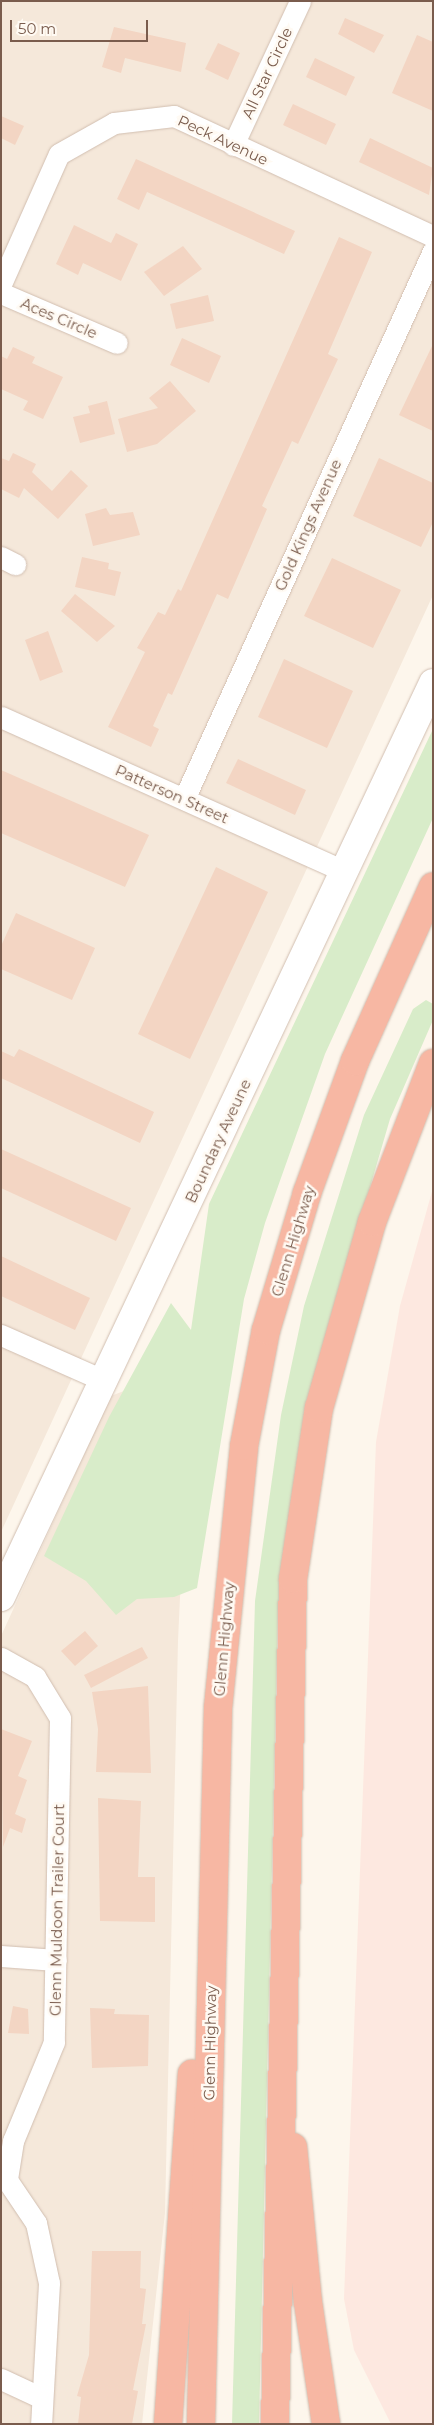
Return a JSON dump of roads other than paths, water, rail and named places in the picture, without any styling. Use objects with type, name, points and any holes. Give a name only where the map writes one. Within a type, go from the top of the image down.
[{"type":"highway","name":"Glenn Highway","points":[[202,2424],[218,1708],[244,1446],[266,1330],[307,1193],[355,1061],[433,887]]},
{"type":"highway","points":[[274,2424],[280,2055],[292,1578],[320,1408],[372,1222],[433,1063]]},
{"type":"highway","points":[[168,2424],[218,1708]]},
{"type":"highway","points":[[280,2055],[326,2424]]},
{"type":"street","name":"All Star Circle","points":[[233,145],[300,1]]},
{"type":"street","name":"Peck Avenue","points":[[1,284],[59,154],[114,123],[174,116],[233,145],[433,236]]},
{"type":"street","name":"Gold Kings Avenue","points":[[184,799],[433,251]]},
{"type":"street","name":"Aces Circle","points":[[1,293],[117,343]]},
{"type":"street","name":"Boundary Aveune","points":[[1,1598],[105,1381],[433,682]]},
{"type":"street","name":"Patterson Street","points":[[1,717],[344,872]]},
{"type":"street","points":[[1,1335],[105,1381]]},
{"type":"street","name":"Glenn Muldoon Trailer Court","points":[[1,1658],[34,1677],[60,1718],[54,2042],[13,2141],[4,2179],[36,2223],[49,2283],[41,2424]]},
{"type":"street","points":[[1,1956],[56,1960]]},
{"type":"street","points":[[1,2379],[42,2398]]}]
